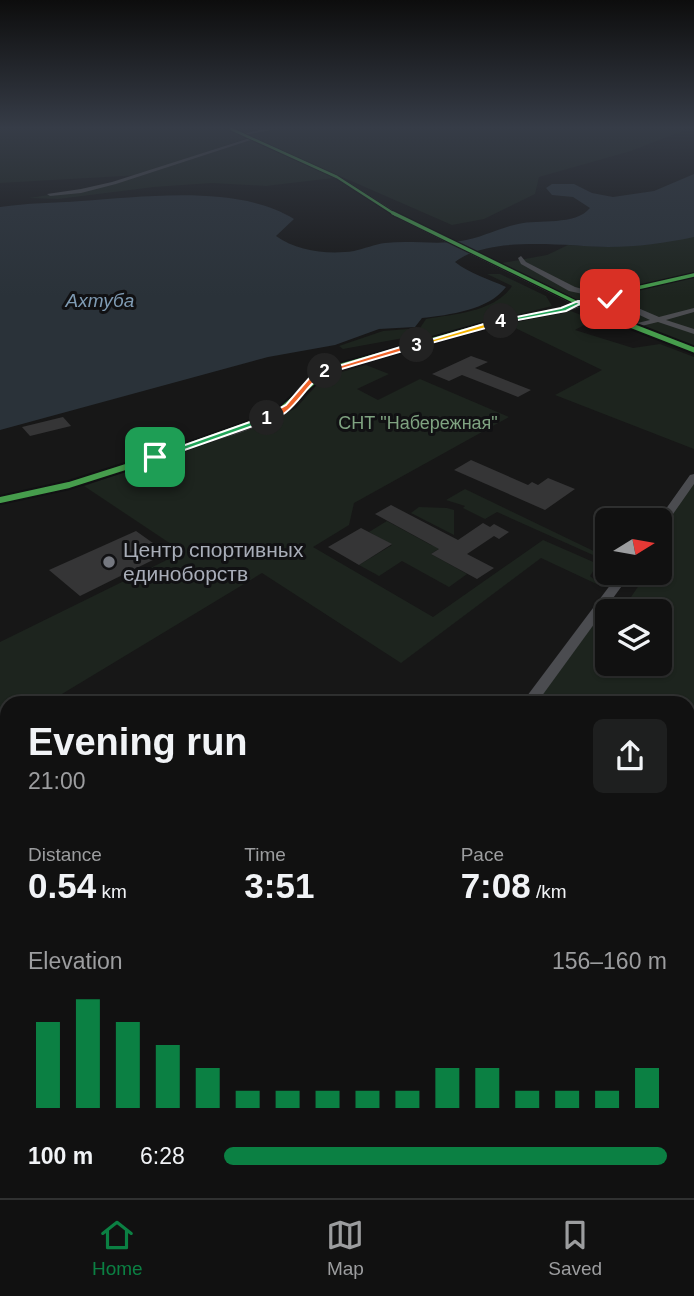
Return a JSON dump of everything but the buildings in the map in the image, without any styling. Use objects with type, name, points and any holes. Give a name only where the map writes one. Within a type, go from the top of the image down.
[{"type":"street","points":[[50,194],[106,185]]},
{"type":"street","points":[[349,185],[397,216],[486,260],[632,327],[694,350]]},
{"type":"street","points":[[521,258],[523,263],[572,289],[615,300],[657,320],[694,332]]},
{"type":"street","points":[[0,500],[38,495],[116,472],[266,419],[289,406],[313,378],[327,370],[494,323],[563,310],[599,297],[694,275]]},
{"type":"street","points":[[632,327],[694,310]]},
{"type":"street","points":[[672,508],[694,477]]},
{"type":"street","points":[[534,696],[616,585]]},
{"type":"green space","points":[[112,185],[184,185],[58,199],[29,198]]},
{"type":"green space","points":[[360,185],[537,185],[535,194],[484,219],[452,225]]},
{"type":"green space","points":[[694,236],[694,350],[601,313],[502,263],[547,255],[568,245],[609,247]]},
{"type":"green space","points":[[487,274],[500,274],[546,296],[552,306],[433,336],[409,337],[343,349],[339,346],[383,331],[420,328],[426,319],[485,307],[505,295],[512,286]]},
{"type":"green space","points":[[571,311],[593,320],[575,330],[633,348],[660,344],[694,357],[694,449],[555,395],[602,370],[507,324]]},
{"type":"green space","name":"СНТ \"Набережная\"","points":[[366,365],[389,374],[357,389],[378,400],[420,379],[509,417],[354,503],[349,525],[313,547],[433,617],[543,540],[595,563],[590,576],[595,583],[541,558],[401,663],[262,573],[59,696],[0,696],[0,642],[183,552],[84,486],[277,418],[296,408],[324,377]]},
{"type":"green space","points":[[694,483],[694,696],[541,696],[595,622],[595,676],[672,676],[672,599],[612,599],[631,597],[639,585],[672,585],[672,514]]},
{"type":"green space","points":[[465,489],[595,552],[595,556],[497,512],[485,519],[463,508],[465,506],[446,500]]},
{"type":"green space","points":[[419,507],[454,510],[454,535],[411,513]]},
{"type":"green space","points":[[387,521],[431,545],[443,546],[431,554],[467,574],[449,587],[402,561],[379,576],[359,565],[392,545],[369,532]]},
{"type":"water","name":"Ахтуба","points":[[551,185],[576,185],[592,193],[613,197],[654,191],[668,185],[694,185],[694,237],[630,246],[529,244],[487,248],[455,262],[506,287],[499,295],[479,306],[456,313],[422,318],[415,327],[379,329],[335,345],[268,357],[0,430],[0,207],[161,196],[218,197],[271,208],[294,219],[276,236],[293,245],[313,251],[344,252],[385,243],[461,241],[518,224],[566,220],[583,214],[590,208],[573,197],[552,195],[546,188]]},
{"type":"cycle path","points":[[349,185],[403,219],[598,313],[694,350]]},
{"type":"cycle path","points":[[0,500],[91,479],[264,420],[283,410],[313,379],[327,370],[494,323],[563,310],[589,299],[694,275]]},
{"type":"place","name":"Центр спортивных единоборств","points":[[109,562]]},
{"type":"route","points":[[155,457],[278,413],[289,406],[315,376],[327,370],[494,323],[563,310],[589,299],[610,299]]}]
